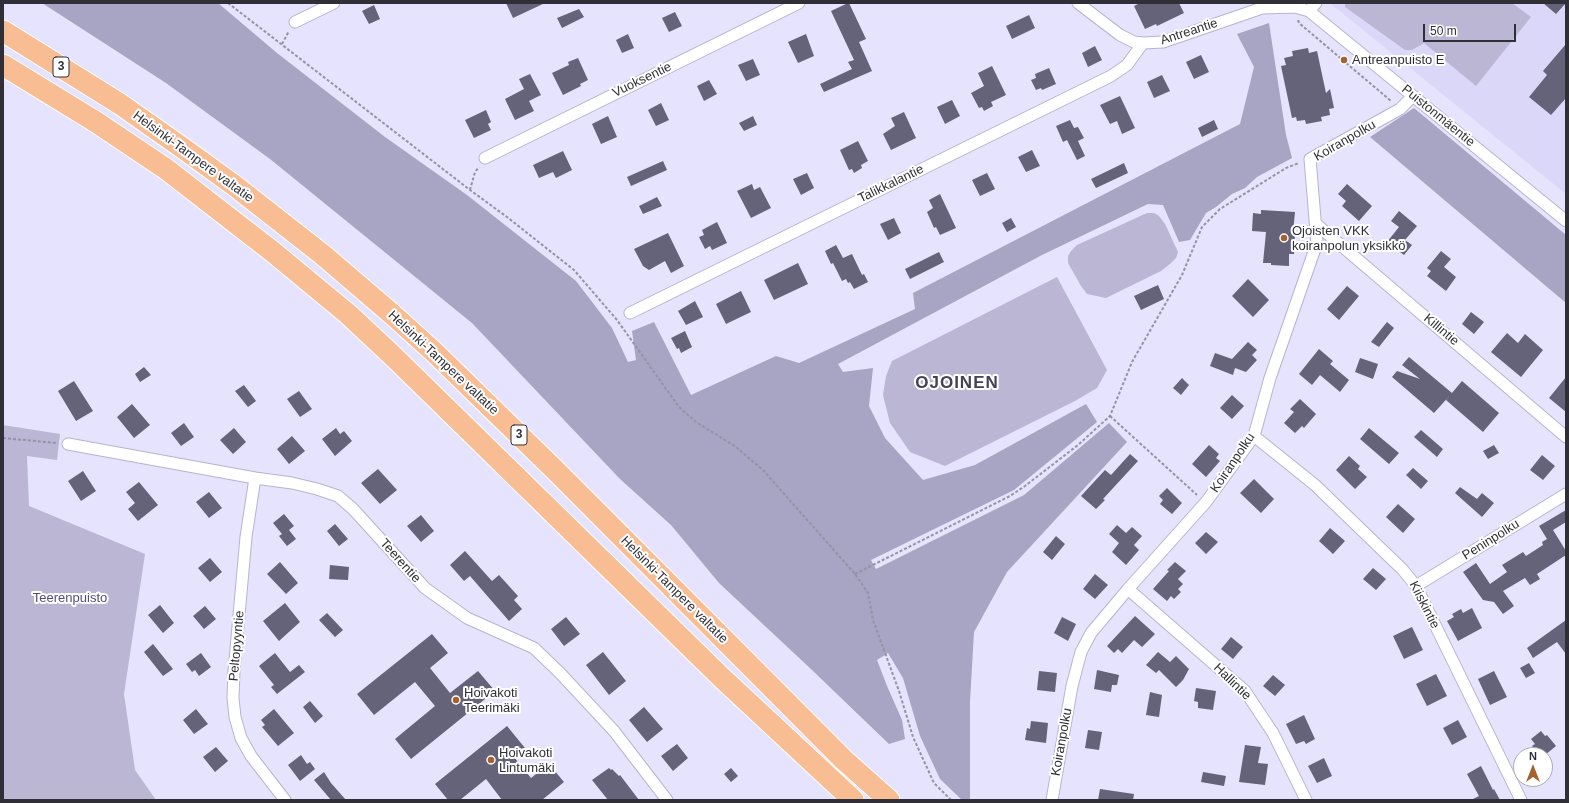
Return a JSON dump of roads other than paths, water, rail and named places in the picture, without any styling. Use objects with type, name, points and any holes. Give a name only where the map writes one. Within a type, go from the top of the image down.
[{"type":"highway","name":"Helsinki-Tampere valtatie","points":[[3,31],[120,104],[235,186],[323,255],[434,352],[844,760],[889,800]]},
{"type":"highway","name":"Helsinki-Tampere valtatie","points":[[3,65],[96,122],[166,170],[273,252],[348,314],[395,358],[722,678],[853,800]]},
{"type":"street","points":[[296,22],[334,3]]},
{"type":"street","name":"Vuoksentie","points":[[485,158],[799,3]]},
{"type":"street","name":"Antreantie","points":[[1078,3],[1120,35],[1134,42],[1143,43],[1164,42],[1262,8],[1295,6],[1312,7]]},
{"type":"street","name":"Puistonmäentie","points":[[1312,7],[1413,96],[1566,221]]},
{"type":"street","name":"Talikkalantie","points":[[630,313],[1110,76],[1128,65],[1143,43]]},
{"type":"street","name":"Koiranpolku","points":[[1052,800],[1072,686],[1081,652],[1091,633],[1128,589],[1206,502],[1254,436],[1270,378],[1317,243],[1310,159],[1400,109],[1413,96]]},
{"type":"street","name":"Killintie","points":[[1316,224],[1566,437]]},
{"type":"street","name":"Kiiskintie","points":[[1254,436],[1315,485],[1403,570],[1416,586],[1521,800]]},
{"type":"street","name":"Teerentie","points":[[68,444],[255,478],[292,483],[338,496],[353,509],[425,588],[467,618],[534,648],[560,673],[614,731],[667,800]]},
{"type":"street","name":"Peltopyyntie","points":[[255,478],[246,537],[233,698],[235,717],[241,738],[251,756],[285,800]]},
{"type":"street","name":"Peninpolku","points":[[1416,586],[1566,494]]},
{"type":"street","name":"Hallintie","points":[[1128,589],[1245,691],[1273,733],[1306,800]]},
{"type":"place","name":"Antreanpuisto E","points":[[1344,60]]},
{"type":"place","name":"Ojoisten VKK koiranpolun yksikkö","points":[[1284,238]]},
{"type":"place","name":"Hoivakoti Teerimäki","points":[[456,700]]},
{"type":"place","name":"Hoivakoti Lintumäki","points":[[491,760]]},
{"type":"district","name":"OJOINEN","points":[[957,383]]},
{"type":"park label","name":"Teerenpuisto","points":[[70,598]]}]
